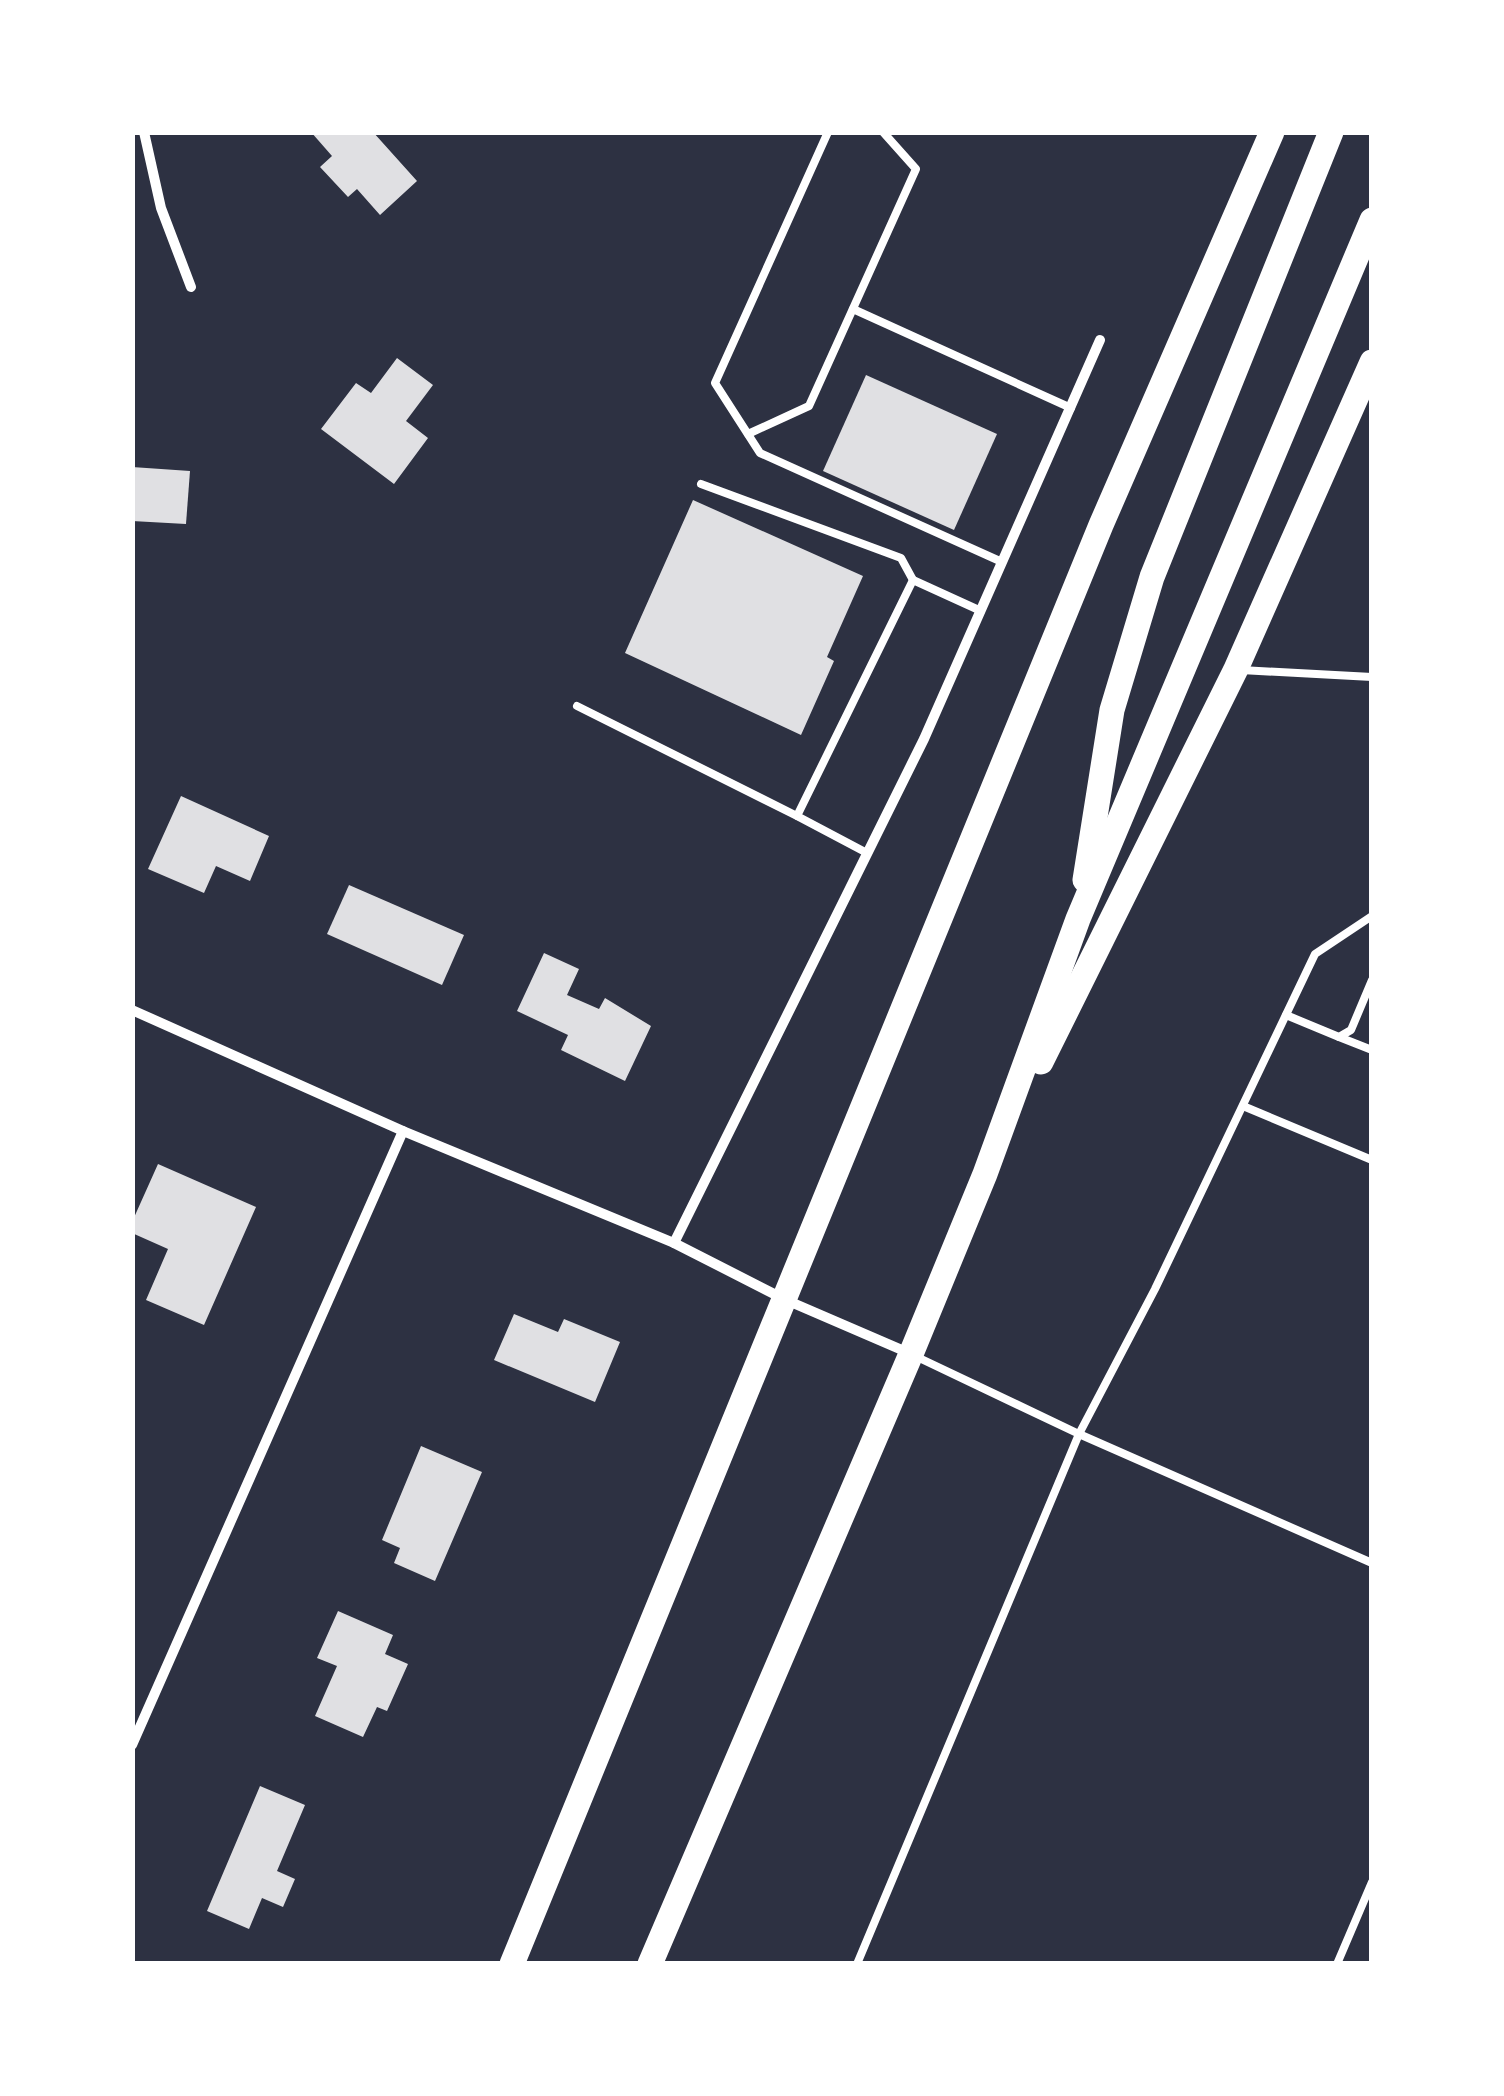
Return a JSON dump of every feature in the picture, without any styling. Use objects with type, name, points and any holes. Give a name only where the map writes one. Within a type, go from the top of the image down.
[{"type":"main road","points":[[1246,191],[1256,132]]},
{"type":"main road","points":[[512,1964],[1100,526],[1272,132]]},
{"type":"main road","points":[[1078,919],[1112,710],[1152,578],[1330,132]]},
{"type":"main road","points":[[650,1964],[911,1354],[985,1174],[1078,919],[1372,220]]},
{"type":"main road","points":[[985,1174],[1236,670],[1372,362]]},
{"type":"street","points":[[144,132],[162,208],[191,287]]},
{"type":"street","points":[[674,1243],[867,854],[981,611],[1100,340]]},
{"type":"street","points":[[132,1010],[403,1131],[674,1243],[786,1300],[911,1354]]},
{"type":"street","points":[[132,1745],[403,1131]]},
{"type":"lane","points":[[828,132],[715,383],[760,452],[1002,562]]},
{"type":"lane","points":[[748,434],[809,406],[854,310],[916,169],[883,132]]},
{"type":"lane","points":[[854,310],[1071,408]]},
{"type":"lane","points":[[700,484],[901,558],[913,580],[981,611]]},
{"type":"lane","points":[[797,816],[913,580]]},
{"type":"lane","points":[[1236,670],[1372,677]]},
{"type":"lane","points":[[577,706],[867,854]]},
{"type":"lane","points":[[857,1964],[1078,1434],[1156,1289],[1316,954],[1372,916]]},
{"type":"lane","points":[[1339,1036],[1352,1030],[1372,980]]},
{"type":"lane","points":[[1286,1015],[1372,1050]]},
{"type":"lane","points":[[1243,1106],[1372,1160]]},
{"type":"lane","points":[[911,1354],[1078,1434],[1372,1563]]},
{"type":"lane","points":[[1337,1964],[1372,1882]]},
{"type":"building","points":[[311,132],[373,132],[417,181],[380,215],[357,189],[348,197],[320,167],[332,156]]},
{"type":"building","points":[[397,358],[433,385],[406,421],[428,438],[394,484],[321,429],[356,383],[371,393]]},
{"type":"building","points":[[866,375],[997,434],[954,530],[823,471]]},
{"type":"building","points":[[132,467],[190,471],[186,524],[132,521]]},
{"type":"building","points":[[693,500],[863,576],[827,657],[834,661],[801,735],[625,653]]},
{"type":"building","points":[[181,796],[269,836],[250,881],[216,866],[204,893],[148,869]]},
{"type":"building","points":[[349,885],[464,935],[442,985],[327,934]]},
{"type":"building","points":[[544,953],[579,969],[567,995],[599,1009],[605,998],[651,1026],[625,1081],[561,1050],[568,1035],[517,1011]]},
{"type":"building","points":[[158,1164],[256,1207],[204,1325],[146,1300],[168,1249],[132,1233],[132,1222]]},
{"type":"building","points":[[514,1314],[558,1332],[564,1319],[620,1342],[595,1402],[494,1360]]},
{"type":"building","points":[[421,1446],[482,1472],[435,1581],[394,1563],[400,1548],[382,1540]]},
{"type":"building","points":[[338,1611],[393,1635],[385,1654],[408,1664],[387,1711],[377,1707],[363,1737],[315,1716],[337,1666],[317,1658]]},
{"type":"building","points":[[260,1786],[305,1805],[277,1871],[295,1879],[283,1907],[262,1898],[249,1929],[207,1911]]}]
